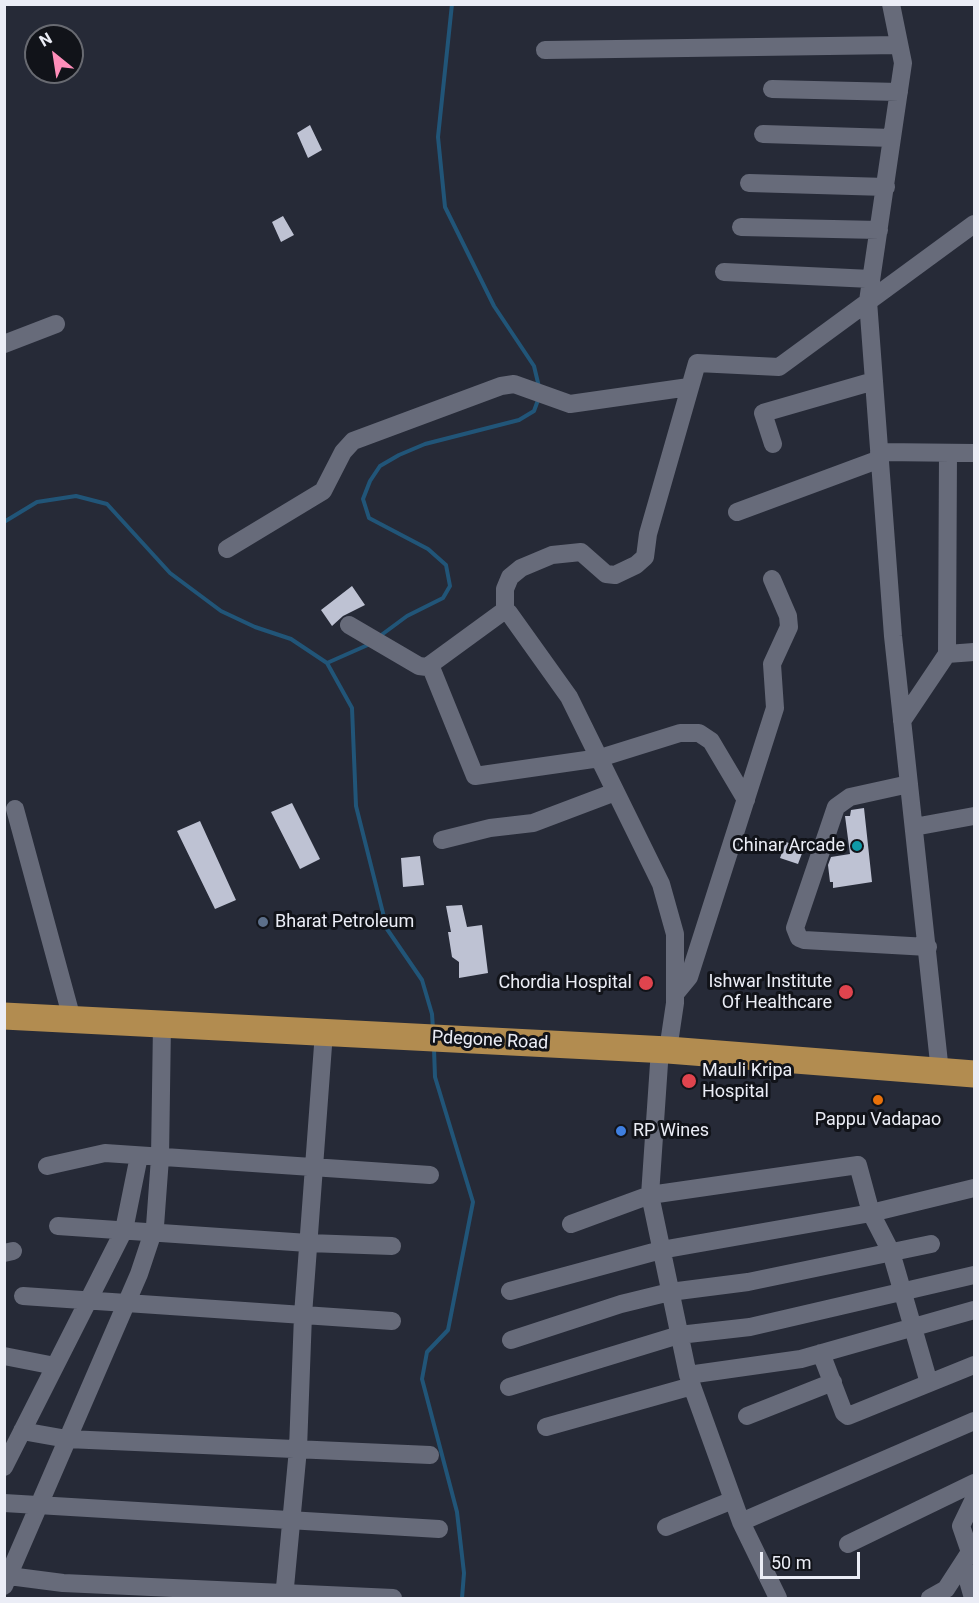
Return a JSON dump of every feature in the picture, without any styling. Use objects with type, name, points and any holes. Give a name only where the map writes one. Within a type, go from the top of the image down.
[{"type":"highway","name":"Pdegone Road","points":[[4,1016],[664,1049],[975,1074]]},
{"type":"street","points":[[891,4],[903,63],[868,301],[902,721],[940,1072]]},
{"type":"street","points":[[544,50],[899,45]]},
{"type":"street","points":[[772,89],[898,92]]},
{"type":"street","points":[[763,134],[892,138]]},
{"type":"street","points":[[749,183],[886,187]]},
{"type":"street","points":[[505,611],[505,589],[510,578],[521,568],[552,555],[581,552],[606,574],[615,575],[636,565],[645,557],[648,534],[697,363],[779,367],[975,224]]},
{"type":"street","points":[[741,227],[879,230]]},
{"type":"street","points":[[724,272],[871,279]]},
{"type":"street","points":[[4,344],[56,324]]},
{"type":"street","points":[[773,444],[763,413],[874,381]]},
{"type":"street","points":[[227,549],[323,491],[343,452],[353,441],[501,386],[514,384],[562,403],[580,404],[689,387]]},
{"type":"street","points":[[902,721],[946,654],[948,453]]},
{"type":"street","points":[[737,512],[879,455],[975,453]]},
{"type":"street","points":[[675,994],[689,976],[775,708],[772,664],[789,627],[788,616],[772,579]]},
{"type":"street","points":[[356,629],[419,666],[430,665],[505,611]]},
{"type":"street","points":[[505,611],[510,613],[568,697],[661,884],[675,934],[675,994],[664,1049],[650,1195],[690,1381],[741,1522],[778,1599]]},
{"type":"street","points":[[946,654],[975,652]]},
{"type":"street","points":[[430,665],[475,776],[600,758],[680,733],[699,733],[711,741],[746,800]]},
{"type":"street","points":[[909,784],[850,797],[836,807],[795,928],[799,938],[804,940],[928,947]]},
{"type":"street","points":[[442,840],[490,828],[533,823],[615,792]]},
{"type":"street","points":[[15,809],[72,1019]]},
{"type":"street","points":[[914,827],[975,816]]},
{"type":"street","points":[[162,1024],[160,1158],[153,1231],[126,1304],[7,1581],[63,1584],[142,1593],[393,1599]]},
{"type":"street","points":[[284,1596],[298,1449],[303,1315],[324,1032]]},
{"type":"street","points":[[47,1166],[105,1153],[314,1169],[430,1175]]},
{"type":"street","points":[[4,1467],[124,1230],[139,1156]]},
{"type":"street","points":[[571,1224],[650,1195],[858,1165],[871,1213],[890,1253],[929,1383]]},
{"type":"street","points":[[510,1292],[661,1250],[871,1213],[975,1188]]},
{"type":"street","points":[[58,1226],[308,1243],[392,1246]]},
{"type":"street","points":[[511,1340],[670,1292],[748,1282],[931,1244]]},
{"type":"street","points":[[509,1388],[679,1335],[750,1327],[975,1275]]},
{"type":"street","points":[[23,1296],[392,1321]]},
{"type":"street","points":[[546,1428],[690,1381],[801,1359],[975,1310]]},
{"type":"street","points":[[820,1353],[844,1413],[848,1416],[975,1365]]},
{"type":"street","points":[[4,1356],[55,1366]]},
{"type":"street","points":[[747,1416],[833,1382]]},
{"type":"street","points":[[741,1522],[975,1421]]},
{"type":"street","points":[[22,1431],[67,1439],[430,1455]]},
{"type":"street","points":[[848,1544],[975,1484]]},
{"type":"street","points":[[930,1599],[946,1589],[970,1552],[961,1526],[975,1499]]},
{"type":"street","points":[[666,1527],[733,1500]]},
{"type":"street","points":[[4,1503],[39,1507],[439,1529]]},
{"type":"street","points":[[963,1563],[974,1599]]},
{"type":"building","points":[[310,125],[322,150],[308,158],[297,133]]},
{"type":"building","points":[[283,216],[294,235],[281,242],[272,222]]},
{"type":"building","points":[[352,586],[365,605],[343,616],[332,626],[321,610]]},
{"type":"building","points":[[292,803],[320,859],[300,869],[271,812]]},
{"type":"building","name":"Chinar Arcade","points":[[864,808],[872,882],[833,888],[828,865],[831,857],[850,854],[845,816],[850,816],[851,810]]},
{"type":"building","points":[[200,821],[236,900],[215,909],[177,831]]},
{"type":"building","points":[[786,842],[804,848],[798,864],[780,858]]},
{"type":"building","points":[[420,856],[424,885],[403,887],[401,858]]},
{"type":"building","points":[[462,905],[467,927],[482,925],[488,973],[459,978],[459,962],[452,957],[448,932],[451,932],[446,906]]},
{"type":"waterway","points":[[452,4],[438,137],[445,207],[494,306],[534,366],[539,387]]},
{"type":"waterway","points":[[380,636],[407,616],[443,598],[450,586],[446,565],[428,549],[369,518],[363,499],[370,481],[380,466],[425,444],[519,420],[534,411],[538,400]]},
{"type":"waterway","points":[[4,522],[37,502],[76,496],[107,504],[170,573],[221,611],[255,627],[291,639],[327,663],[352,708],[356,806],[387,929],[422,980],[432,1014],[433,1029]]},
{"type":"waterway","points":[[327,663],[370,644]]},
{"type":"waterway","points":[[434,1049],[435,1077],[473,1202],[448,1330],[427,1352],[422,1379],[457,1512],[464,1573],[462,1598]]},
{"type":"place","name":"Chinar Arcade","points":[[857,846]]},
{"type":"place","name":"Bharat Petroleum","points":[[263,922]]},
{"type":"place","name":"Chordia Hospital","points":[[646,983]]},
{"type":"place","name":"Ishwar Institute Of Healthcare","points":[[846,992]]},
{"type":"place","name":"Mauli Kripa Hospital","points":[[689,1081]]},
{"type":"place","name":"Pappu Vadapao","points":[[878,1100]]},
{"type":"place","name":"RP Wines","points":[[621,1131]]}]
